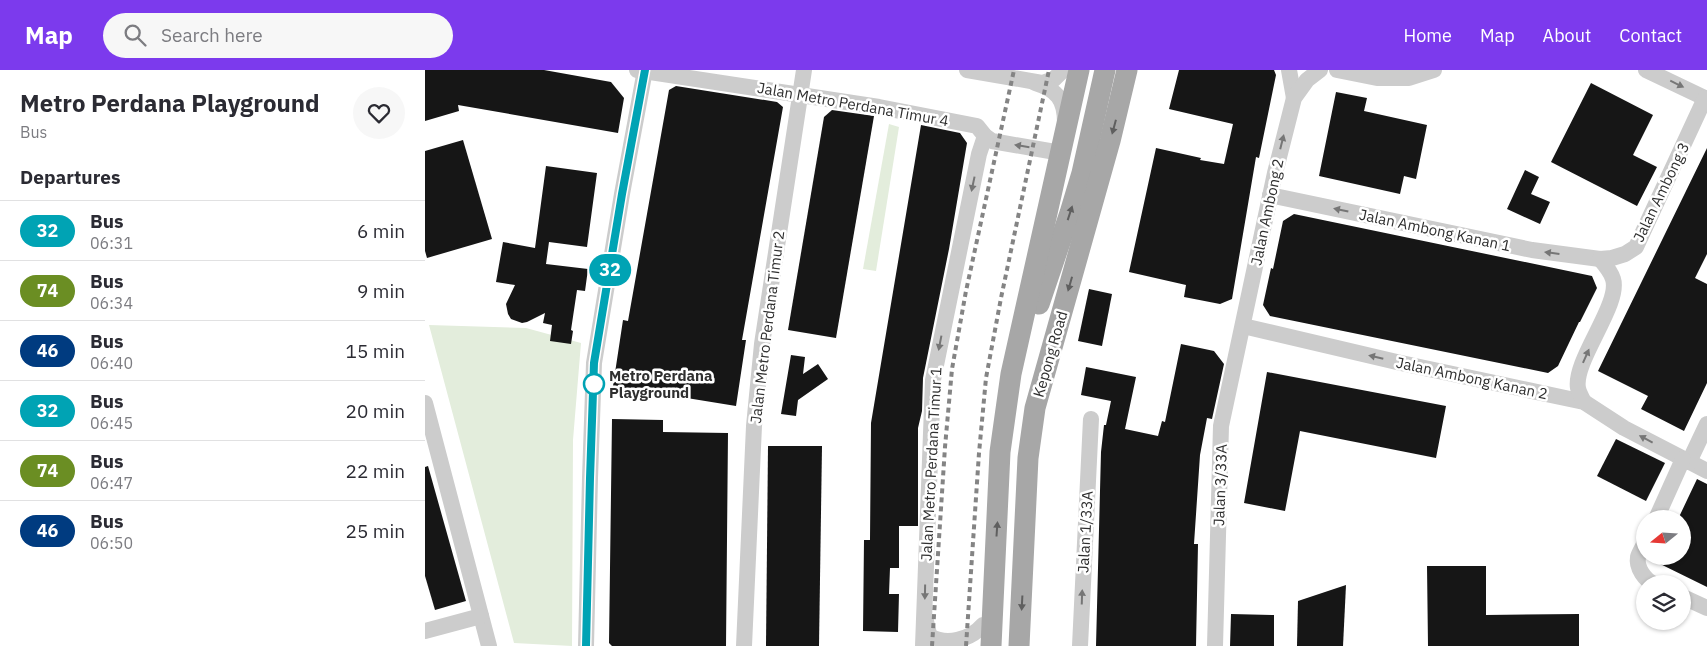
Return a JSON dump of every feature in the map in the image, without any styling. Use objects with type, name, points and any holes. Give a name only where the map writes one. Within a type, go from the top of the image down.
[{"type":"main road","name":"Kepong Road","points":[[991,646],[1001,452],[1011,374],[1079,70]]},
{"type":"main road","points":[[1011,374],[1035,315],[1070,213],[1082,173],[1105,70]]},
{"type":"main road","name":"Kepong Road","points":[[1019,646],[1028,458],[1035,408],[1129,73]]},
{"type":"main road","points":[[977,646],[995,578]]},
{"type":"street","name":"Jalan Metro Perdana Timur 4","points":[[642,70],[879,107],[977,126],[992,141],[1061,153]]},
{"type":"street","points":[[586,646],[594,363],[642,70]]},
{"type":"street","name":"Jalan Metro Perdana Timur 2","points":[[744,646],[754,426],[762,344],[804,70]]},
{"type":"street","points":[[973,70],[1042,83],[1048,82],[1063,70]]},
{"type":"street","points":[[1289,70],[1294,98]]},
{"type":"street","points":[[1294,98],[1307,80],[1320,70]]},
{"type":"street","points":[[1337,70],[1377,78],[1409,78],[1434,70]]},
{"type":"street","points":[[1647,70],[1706,98]]},
{"type":"street","points":[[1028,81],[1047,87],[1059,97],[1063,106],[1066,130]]},
{"type":"street","name":"Jalan Ambong 2","points":[[1243,326],[1270,195],[1294,98]]},
{"type":"street","name":"Jalan Ambong 3","points":[[1600,259],[1625,254],[1636,246],[1706,98]]},
{"type":"street","name":"Jalan Metro Perdana Timur 1","points":[[923,646],[933,380],[979,154],[985,136]]},
{"type":"street","name":"Jalan Ambong Kanan 1","points":[[1270,195],[1532,250],[1600,259]]},
{"type":"street","points":[[1584,402],[1578,387],[1579,373],[1609,305],[1614,288],[1613,278],[1600,259]]},
{"type":"street","name":"Jalan Ambong Kanan 2","points":[[1243,326],[1401,363],[1584,402],[1624,428],[1707,471]]},
{"type":"street","name":"Jalan 3/33A","points":[[1215,646],[1221,426],[1243,326]]},
{"type":"street","points":[[425,403],[489,646]]},
{"type":"street","name":"Jalan 1/33A","points":[[1080,646],[1091,418]]},
{"type":"street","points":[[1661,510],[1707,424]]},
{"type":"street","points":[[1691,601],[1707,608]]},
{"type":"street","points":[[925,614],[930,635],[940,644],[952,646],[962,644],[983,626]]},
{"type":"street","points":[[425,631],[481,616]]},
{"type":"green space","points":[[889,124],[899,127],[876,271],[863,269]]},
{"type":"green space","name":"Metro Perdana Playground","points":[[429,325],[526,328],[581,343],[573,440],[572,646],[514,643]]},
{"type":"building","points":[[425,70],[544,70],[611,82],[624,98],[618,133],[458,105],[459,111],[425,121]]},
{"type":"building","points":[[1179,70],[1274,70],[1276,75],[1259,158],[1256,157],[1232,299],[1220,304],[1184,297],[1186,285],[1129,272],[1156,148],[1201,158],[1200,160],[1224,164],[1233,124],[1169,109]]},
{"type":"building","points":[[1591,83],[1653,115],[1633,155],[1657,167],[1637,206],[1551,162]]},
{"type":"building","points":[[676,86],[777,102],[783,107],[742,340],[746,340],[736,406],[613,386],[623,320],[628,321],[669,90]]},
{"type":"building","points":[[1336,92],[1367,98],[1364,111],[1427,125],[1416,179],[1404,176],[1400,194],[1319,176]]},
{"type":"building","points":[[832,110],[874,116],[836,338],[788,330],[824,117]]},
{"type":"building","points":[[921,125],[960,133],[967,143],[949,249],[923,378],[922,411],[918,428],[918,526],[899,526],[899,568],[890,568],[889,594],[899,594],[898,632],[863,631],[864,540],[870,540],[871,423]]},
{"type":"building","points":[[463,140],[492,239],[427,258],[425,251],[425,151]]},
{"type":"building","points":[[1707,148],[1707,254],[1695,278],[1707,284],[1707,383],[1684,431],[1641,409],[1648,396],[1598,371]]},
{"type":"building","points":[[546,166],[597,173],[587,247],[549,242],[546,264],[588,269],[585,291],[577,290],[571,330],[573,331],[571,344],[550,341],[552,325],[543,323],[545,313],[522,323],[511,319],[506,304],[515,285],[496,282],[503,242],[535,248]]},
{"type":"building","points":[[1525,170],[1539,177],[1531,194],[1550,202],[1540,224],[1507,209]]},
{"type":"building","points":[[1294,214],[1592,276],[1597,288],[1558,366],[1548,373],[1270,316],[1263,305],[1271,268],[1273,269],[1283,221]]},
{"type":"building","points":[[1089,289],[1112,294],[1102,346],[1078,341]]},
{"type":"building","points":[[1181,344],[1214,351],[1224,364],[1212,419],[1207,418],[1200,455],[1194,544],[1198,544],[1196,646],[1096,646],[1101,452],[1104,425],[1106,425],[1111,401],[1081,395],[1086,367],[1136,377],[1125,429],[1158,436],[1162,421],[1165,422]]},
{"type":"building","points":[[791,355],[805,357],[803,374],[818,364],[828,379],[798,400],[796,416],[781,414]]},
{"type":"building","points":[[1267,372],[1446,406],[1436,458],[1300,431],[1285,511],[1244,503]]},
{"type":"building","points":[[612,419],[663,420],[663,432],[728,433],[726,646],[612,646],[609,643]]},
{"type":"building","points":[[1616,439],[1665,463],[1646,501],[1597,476]]},
{"type":"building","points":[[768,446],[822,446],[819,646],[766,646]]},
{"type":"building","points":[[428,466],[466,601],[435,610],[425,576],[425,467]]},
{"type":"building","points":[[1697,479],[1707,484],[1707,587],[1691,579],[1691,575],[1683,575],[1662,565],[1691,565],[1691,510],[1682,510]]},
{"type":"building","points":[[1427,566],[1486,566],[1486,615],[1579,614],[1579,646],[1428,646]]},
{"type":"building","points":[[1346,585],[1343,646],[1297,646],[1298,601]]},
{"type":"building","points":[[1231,614],[1274,615],[1274,646],[1230,646]]},
{"type":"railway","points":[[932,646],[952,369],[966,291],[1014,70]]},
{"type":"railway","points":[[966,646],[986,378],[1049,70]]},
{"type":"bus line","name":"32","points":[[586,646],[594,363],[629,152],[645,70]]},
{"type":"place","name":"Metro Perdana Playground","points":[[594,384]]}]
